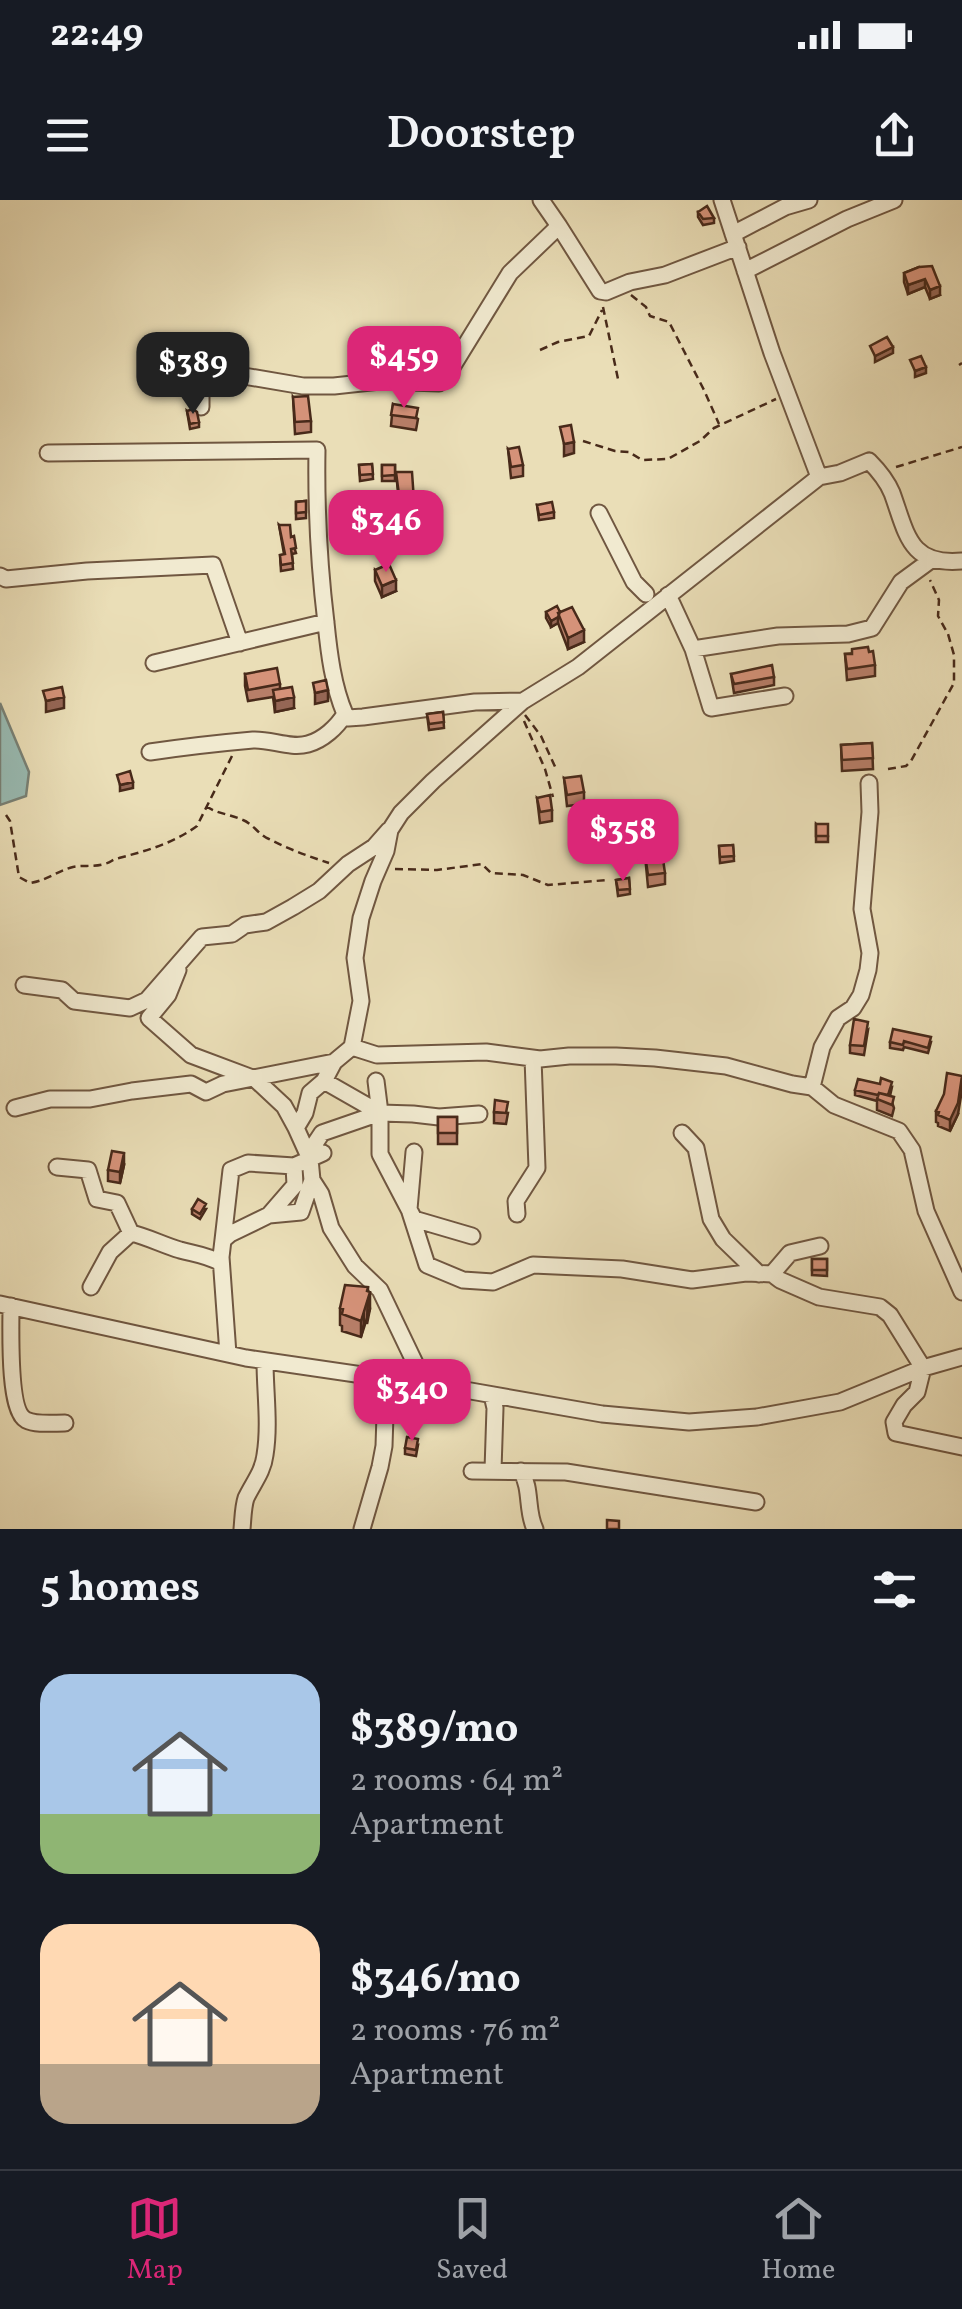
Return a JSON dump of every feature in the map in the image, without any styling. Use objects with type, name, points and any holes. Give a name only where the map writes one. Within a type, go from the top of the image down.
[{"type":"street","points":[[542,200],[600,291],[606,292],[664,275],[735,241],[785,207],[808,200]]},
{"type":"street","points":[[722,200],[786,394],[819,477]]},
{"type":"street","points":[[745,271],[847,219],[894,200]]},
{"type":"street","points":[[201,407],[200,384],[244,376],[303,386],[380,381],[440,383],[510,274],[559,226]]},
{"type":"street","points":[[48,453],[317,450],[316,504],[326,622],[333,675],[348,718],[475,702],[521,704]]},
{"type":"street","points":[[24,985],[62,990],[74,1001],[130,1008],[147,1000],[202,938],[232,934],[245,925],[266,922],[318,892],[374,847],[433,780],[521,704],[578,667],[658,598],[819,477],[869,460],[891,490],[904,532],[918,552],[931,560],[962,562]]},
{"type":"street","points":[[599,513],[634,582],[658,598],[693,649],[711,708],[785,696]]},
{"type":"street","points":[[693,649],[778,636],[848,634],[872,628],[901,582],[931,560]]},
{"type":"street","points":[[0,576],[6,579],[213,564],[240,643]]},
{"type":"street","points":[[154,662],[326,622]]},
{"type":"street","points":[[150,752],[258,740],[307,745],[340,723],[345,714]]},
{"type":"street","points":[[812,1087],[822,1048],[838,1018],[853,1008],[861,995],[868,970],[870,953],[862,910],[869,783]]},
{"type":"street","points":[[296,1128],[310,1093],[324,1081],[334,1062],[352,1047],[361,1001],[355,958],[361,918],[390,830]]},
{"type":"street","points":[[183,957],[168,995],[149,1018],[191,1055],[254,1079],[284,1106],[314,1155]]},
{"type":"street","points":[[352,1047],[378,1054],[486,1052],[533,1058],[655,1058],[726,1066],[812,1087],[834,1104],[899,1132],[912,1150],[930,1222],[962,1292]]},
{"type":"street","points":[[518,1214],[516,1201],[536,1168],[533,1058]]},
{"type":"street","points":[[15,1108],[50,1099],[90,1100],[192,1084],[206,1092],[224,1084],[334,1062]]},
{"type":"street","points":[[324,1081],[380,1113]]},
{"type":"street","points":[[376,1081],[380,1154],[414,1219],[472,1236]]},
{"type":"street","points":[[269,1215],[301,1212],[322,1133],[380,1113],[439,1118],[479,1114]]},
{"type":"street","points":[[682,1133],[696,1148],[710,1219],[723,1238],[765,1274],[819,1297],[880,1306],[890,1315],[923,1368],[917,1392],[904,1404],[894,1422],[896,1433],[962,1447]]},
{"type":"street","points":[[414,1152],[409,1209],[427,1265],[462,1280],[493,1282],[533,1264],[622,1269],[692,1280],[765,1274],[790,1254],[820,1246]]},
{"type":"street","points":[[228,1354],[221,1263],[232,1170],[248,1163],[294,1166],[314,1155]]},
{"type":"street","points":[[223,1240],[269,1215],[296,1185],[294,1166]]},
{"type":"street","points":[[57,1167],[88,1170],[97,1199],[117,1202],[130,1233]]},
{"type":"street","points":[[312,1180],[321,1194],[331,1228],[355,1266],[380,1290],[425,1384]]},
{"type":"street","points":[[130,1233],[221,1263]]},
{"type":"street","points":[[91,1287],[110,1252],[130,1233]]},
{"type":"street","points":[[65,1423],[28,1422],[18,1413],[5,1305],[228,1354],[602,1414],[690,1422],[840,1402],[923,1368],[962,1357]]},
{"type":"street","points":[[242,1529],[245,1501],[265,1458],[265,1360]]},
{"type":"street","points":[[362,1529],[380,1466],[385,1415],[394,1380]]},
{"type":"street","points":[[492,1394],[492,1470]]},
{"type":"street","points":[[521,1470],[527,1480],[535,1529]]},
{"type":"street","points":[[472,1471],[566,1472],[756,1502]]},
{"type":"path","points":[[620,286],[646,307],[650,316],[669,322],[719,425]]},
{"type":"path","points":[[540,350],[589,336],[603,308],[618,379]]},
{"type":"path","points":[[582,441],[629,452],[642,460],[668,460],[719,425],[786,394]]},
{"type":"path","points":[[882,476],[903,464],[962,447]]},
{"type":"path","points":[[917,572],[929,577],[939,600],[938,616],[954,655],[954,683]]},
{"type":"path","points":[[888,769],[906,766],[911,760],[954,683],[962,678]]},
{"type":"path","points":[[521,704],[558,770]]},
{"type":"path","points":[[521,704],[553,797]]},
{"type":"path","points":[[6,815],[19,876],[30,883],[48,880],[74,867],[105,864],[168,844],[198,826],[240,742]]},
{"type":"path","points":[[206,806],[248,822],[270,840],[303,856],[342,870]]},
{"type":"path","points":[[200,818],[215,812]]},
{"type":"path","points":[[380,868],[437,870],[482,864],[491,873],[522,875],[548,885],[607,880]]},
{"type":"water","points":[[0,703],[29,772],[26,796],[0,805]]},
{"type":"building","points":[[707,206],[714,218],[703,219],[698,212]]},
{"type":"building","points":[[932,266],[940,286],[930,290],[925,279],[908,285],[904,273]]},
{"type":"building","points":[[887,337],[893,347],[875,356],[870,346]]},
{"type":"building","points":[[921,356],[926,367],[915,371],[910,360]]},
{"type":"building","points":[[308,396],[311,421],[295,422],[293,397]]},
{"type":"building","points":[[393,404],[418,408],[416,418],[391,415]]},
{"type":"building","points":[[193,409],[199,422],[190,424],[187,411]]},
{"type":"building","points":[[571,425],[574,442],[564,444],[560,427]]},
{"type":"building","points":[[519,447],[523,465],[511,467],[508,449]]},
{"type":"building","points":[[372,464],[373,474],[360,475],[359,465]]},
{"type":"building","points":[[382,465],[395,465],[395,475],[382,476]]},
{"type":"building","points":[[396,472],[412,472],[414,501],[400,503]]},
{"type":"building","points":[[306,501],[306,512],[296,513],[296,502]]},
{"type":"building","points":[[552,502],[554,512],[539,515],[537,505]]},
{"type":"building","points":[[279,525],[290,525],[296,548],[291,549],[293,563],[281,565],[280,555],[285,554]]},
{"type":"building","points":[[389,564],[396,580],[382,586],[375,570]]},
{"type":"building","points":[[557,606],[558,617],[551,621],[546,612]]},
{"type":"building","points":[[572,607],[584,630],[568,638],[558,613]]},
{"type":"building","points":[[868,647],[869,652],[873,651],[875,665],[847,669],[845,654]]},
{"type":"building","points":[[772,665],[774,677],[734,684],[731,674]]},
{"type":"building","points":[[277,668],[280,684],[248,690],[245,674]]},
{"type":"building","points":[[326,680],[328,690],[315,693],[313,683]]},
{"type":"building","points":[[62,687],[64,697],[46,701],[43,691]]},
{"type":"building","points":[[292,687],[294,697],[275,701],[273,690]]},
{"type":"building","points":[[443,712],[444,722],[429,724],[427,714]]},
{"type":"building","points":[[872,743],[873,758],[842,760],[841,745]]},
{"type":"building","points":[[130,771],[133,782],[120,785],[117,775]]},
{"type":"building","points":[[581,776],[584,792],[567,795],[564,778]]},
{"type":"building","points":[[550,795],[552,810],[540,812],[537,798]]},
{"type":"building","points":[[816,824],[828,824],[828,836],[816,836]]},
{"type":"building","points":[[733,845],[734,856],[720,857],[719,846]]},
{"type":"building","points":[[662,853],[665,873],[648,875],[645,855]]},
{"type":"building","points":[[629,878],[630,889],[618,890],[616,880]]},
{"type":"building","points":[[854,1019],[868,1022],[864,1046],[850,1045]]},
{"type":"building","points":[[893,1029],[931,1037],[928,1048],[904,1041],[903,1045],[890,1042]]},
{"type":"building","points":[[947,1073],[962,1076],[958,1103],[950,1120],[936,1111]]},
{"type":"building","points":[[881,1078],[892,1082],[888,1095],[855,1090],[858,1079],[880,1084]]},
{"type":"building","points":[[879,1093],[894,1097],[892,1105],[877,1099]]},
{"type":"building","points":[[495,1100],[508,1102],[506,1113],[494,1112]]},
{"type":"building","points":[[438,1117],[457,1117],[457,1133],[438,1133]]},
{"type":"building","points":[[112,1151],[124,1153],[120,1172],[108,1170]]},
{"type":"building","points":[[198,1199],[206,1204],[200,1214],[192,1209]]},
{"type":"building","points":[[812,1259],[827,1259],[827,1270],[812,1270]]},
{"type":"building","points":[[345,1285],[368,1287],[361,1321],[342,1314]]},
{"type":"building","points":[[407,1437],[418,1439],[416,1450],[405,1448]]},
{"type":"building","points":[[607,1520],[619,1521],[619,1529],[607,1529]]}]
